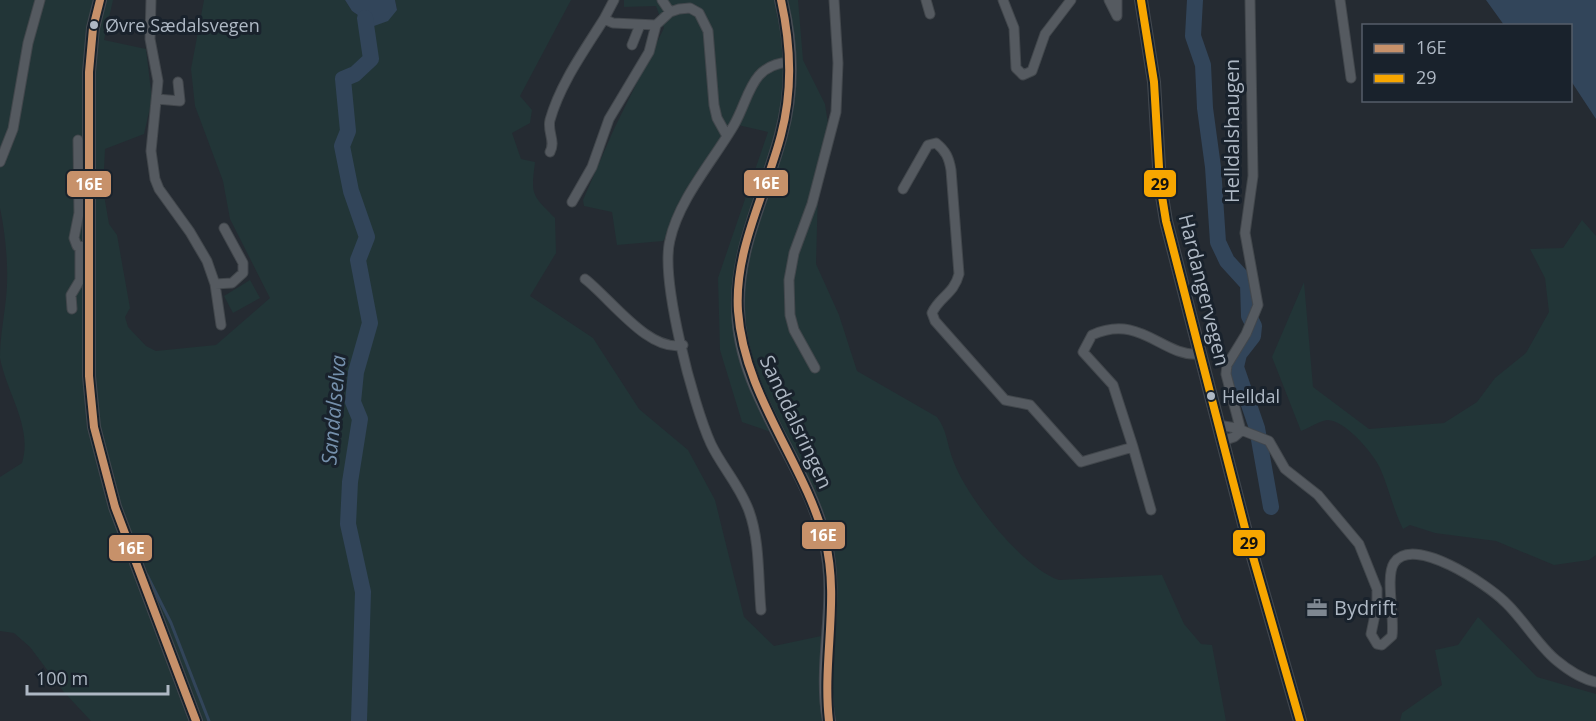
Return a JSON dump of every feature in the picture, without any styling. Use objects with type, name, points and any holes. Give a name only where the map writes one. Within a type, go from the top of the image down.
[{"type":"main road","points":[[100,0],[93,28],[89,72],[84,247],[89,376],[99,451],[129,546],[196,721]]},
{"type":"main road","name":"Sanddalsringen","points":[[782,0],[789,62],[788,101],[782,134],[742,255],[738,289],[738,320],[744,353],[753,381],[814,508],[825,539],[830,579],[824,674],[829,721]]},
{"type":"main road","name":"Hardangervegen","points":[[1141,0],[1154,82],[1160,184],[1166,220],[1222,441],[1300,721]]},
{"type":"street","points":[[0,162],[13,129],[28,42],[40,0]]},
{"type":"street","points":[[151,0],[150,39],[157,73],[157,99],[151,151],[155,179],[162,195],[200,246],[215,284],[221,325]]},
{"type":"street","points":[[550,152],[554,143],[549,129],[550,121],[559,99],[614,0]]},
{"type":"street","points":[[662,0],[670,12]]},
{"type":"street","points":[[815,368],[794,330],[790,315],[789,280],[798,242],[817,187],[836,112],[838,63],[834,0]]},
{"type":"street","points":[[926,0],[930,14]]},
{"type":"street","points":[[1003,0],[1014,28],[1016,68],[1023,75],[1032,71],[1045,34],[1071,0]]},
{"type":"street","points":[[1109,0],[1117,16],[1117,0]]},
{"type":"street","name":"Helldalshaugen","points":[[1245,432],[1226,374],[1232,355],[1250,327],[1258,305],[1245,233],[1253,176],[1250,0]]},
{"type":"street","points":[[1340,0],[1351,78]]},
{"type":"street","points":[[572,202],[592,167],[609,119],[649,52],[656,25],[670,12],[690,8],[704,21],[708,31],[714,105],[717,118],[727,136]]},
{"type":"street","points":[[604,19],[640,25],[656,25]]},
{"type":"street","points":[[632,45],[640,25]]},
{"type":"street","points":[[761,610],[758,560],[750,512],[741,492],[717,457],[702,423],[668,280],[666,262],[670,240],[678,218],[727,136],[760,73],[775,64],[789,62]]},
{"type":"street","points":[[157,99],[180,101],[178,82]]},
{"type":"street","points":[[72,309],[71,295],[80,279],[84,247],[74,238],[79,213],[78,140]]},
{"type":"street","points":[[903,189],[928,145],[936,143],[943,148],[949,158],[951,170],[959,274],[956,286],[935,306],[932,313],[935,321],[1005,400],[1030,405],[1081,462],[1133,447]]},
{"type":"street","points":[[215,284],[232,283],[243,273],[243,263],[224,228]]},
{"type":"street","points":[[585,279],[647,336],[668,347],[683,345]]},
{"type":"street","points":[[1151,510],[1113,385],[1083,352],[1092,335],[1101,330],[1123,329],[1156,338],[1186,355],[1199,354]]},
{"type":"street","points":[[1218,425],[1263,437],[1277,452],[1285,469],[1318,495],[1365,553],[1377,589],[1377,605],[1371,634],[1377,644],[1389,642],[1392,636],[1392,568],[1400,557],[1412,553],[1436,560],[1484,584],[1505,602],[1555,659],[1580,676],[1596,682]]},
{"type":"street","points":[[1222,441],[1245,432]]},
{"type":"shaded area","points":[[0,0],[113,0],[104,40],[146,49],[152,99],[144,134],[105,149],[103,189],[109,224],[117,235],[130,308],[125,317],[128,327],[146,346],[156,351],[216,345],[270,298],[230,219],[223,181],[195,106],[191,69],[204,0],[345,0],[352,11],[374,26],[397,10],[395,0],[571,0],[520,96],[532,110],[530,123],[512,133],[521,159],[535,162],[534,193],[555,218],[556,253],[530,296],[593,338],[639,409],[688,450],[715,500],[744,617],[774,646],[821,636],[829,537],[771,432],[742,422],[720,350],[718,278],[768,132],[738,125],[663,241],[617,245],[612,212],[584,206],[583,200],[614,129],[664,28],[656,6],[624,7],[624,0],[798,0],[803,60],[825,104],[831,143],[818,190],[816,264],[839,315],[857,371],[937,417],[945,432],[953,460],[970,493],[1013,547],[1045,573],[1059,580],[1162,575],[1184,624],[1201,644],[1212,645],[1226,721],[91,721],[63,691],[30,647],[14,633],[0,631],[0,477],[22,463],[24,436],[18,410],[0,358],[7,275],[6,246],[0,208]]},
{"type":"shaded area","points":[[1582,220],[1596,236],[1596,555],[1589,560],[1554,565],[1496,541],[1435,533],[1410,525],[1403,529],[1380,468],[1372,454],[1358,438],[1342,425],[1327,420],[1301,431],[1272,357],[1304,282],[1313,387],[1369,429],[1444,423],[1477,402],[1495,378],[1526,353],[1549,312],[1545,278],[1530,249],[1563,248]]},
{"type":"shaded area","points":[[250,280],[260,298],[233,313],[224,296]]},
{"type":"shaded area","points":[[1478,617],[1537,677],[1596,694],[1596,721],[1400,721],[1402,713],[1442,685],[1435,650],[1458,645]]},
{"type":"water","points":[[345,0],[395,0],[397,10],[388,21],[374,26],[352,11]]},
{"type":"water","points":[[1486,0],[1596,0],[1596,119],[1572,83],[1572,24],[1503,24]]},
{"type":"waterway","points":[[1195,0],[1193,36],[1203,65],[1218,242],[1227,261],[1248,284],[1249,316],[1254,326],[1253,336],[1239,354],[1236,367],[1257,428],[1271,507]]},
{"type":"waterway","name":"Sandalselva","points":[[359,721],[363,592],[348,524],[350,482],[360,419],[353,402],[356,372],[370,323],[358,260],[367,237],[351,191],[342,146],[348,131],[343,79],[355,74],[371,59],[365,18]]},
{"type":"waterway","points":[[147,575],[171,623],[209,721]]},
{"type":"transit line","name":"16E","points":[[100,0],[93,28],[89,72],[89,376],[94,427],[115,507],[196,721]]},
{"type":"transit line","name":"16E","points":[[781,0],[789,51],[789,84],[785,118],[775,157],[746,244],[738,288],[738,311],[743,342],[762,400],[803,482],[825,540],[831,584],[827,698],[829,721]]},
{"type":"transit line","name":"29","points":[[1141,0],[1154,82],[1160,184],[1166,221],[1247,536],[1300,721]]},
{"type":"place","name":"Øvre Sædalsvegen","points":[[94,25]]},
{"type":"place","name":"Helldal","points":[[1211,396]]},
{"type":"place","name":"Bydrift","points":[[1317,608]]}]
